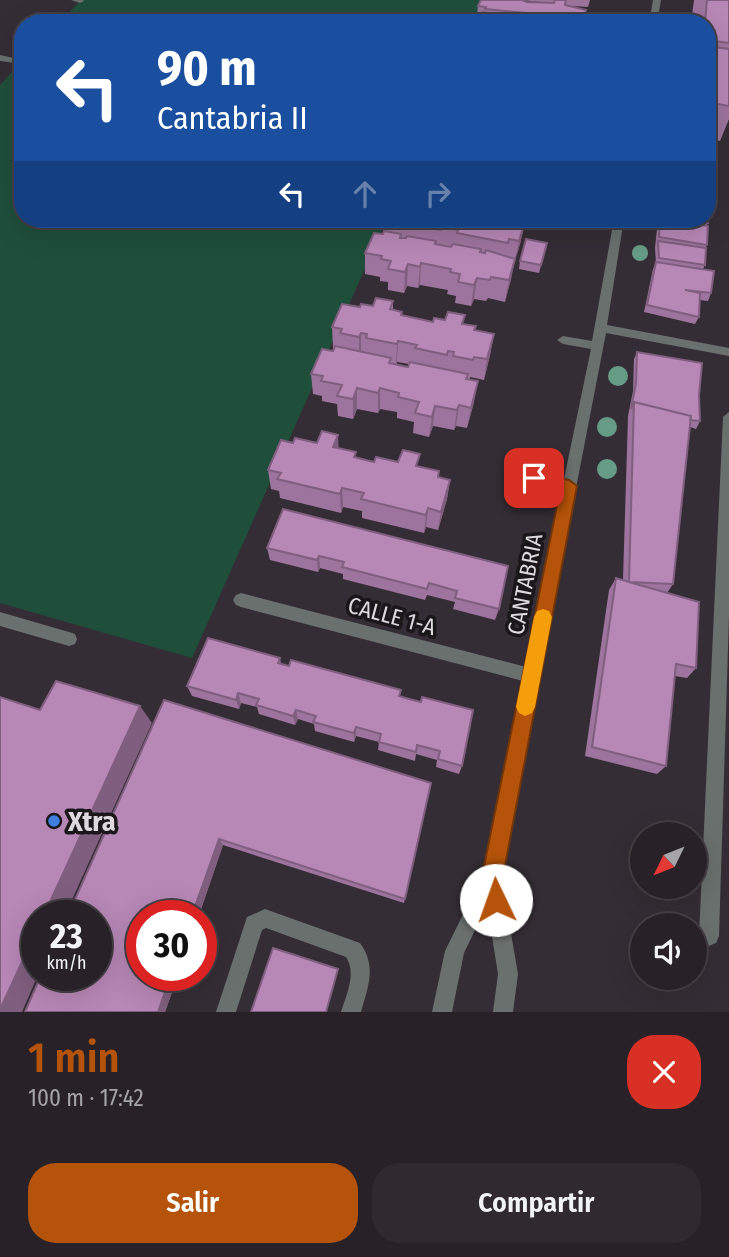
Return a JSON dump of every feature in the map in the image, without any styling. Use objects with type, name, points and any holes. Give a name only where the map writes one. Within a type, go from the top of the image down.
[{"type":"street","points":[[75,0],[80,1]]},
{"type":"street","name":"CANTABRIA","points":[[442,1012],[455,951],[492,876],[601,328],[618,228]]},
{"type":"street","points":[[601,328],[729,352]]},
{"type":"street","points":[[563,340],[597,346]]},
{"type":"street","points":[[709,936],[729,418]]},
{"type":"street","points":[[534,478],[569,486]]},
{"type":"street","name":"CALLE 1-A","points":[[241,600],[531,676]]},
{"type":"street","points":[[0,619],[69,639]]},
{"type":"street","name":"CANTABRIA","points":[[492,876],[509,974],[503,1012]]},
{"type":"street","points":[[226,1012],[254,924],[265,918],[354,950],[362,965],[351,1012]]},
{"type":"green space","points":[[81,0],[485,0],[479,14],[68,14]]},
{"type":"green space","points":[[14,70],[14,228],[383,228],[192,658],[0,603],[0,85]]},
{"type":"building","points":[[481,0],[554,3],[555,0],[566,0],[565,5],[586,10],[585,14],[536,14],[478,6]]},
{"type":"building","points":[[707,0],[729,0],[729,43],[716,41],[716,14],[706,14]]},
{"type":"building","points":[[716,47],[729,49],[729,106],[716,104]]},
{"type":"building","points":[[447,228],[523,228],[519,241],[509,239],[508,243],[457,233],[458,230]]},
{"type":"building","points":[[660,228],[708,228],[707,245],[659,237]]},
{"type":"building","points":[[384,231],[401,234],[400,238],[407,236],[436,241],[435,244],[451,247],[453,244],[481,249],[480,252],[485,253],[486,250],[515,259],[509,280],[491,277],[490,280],[477,278],[474,285],[458,282],[460,274],[450,272],[451,269],[421,263],[420,267],[408,264],[405,272],[388,269],[391,261],[381,259],[382,256],[365,253],[374,233],[383,234]]},
{"type":"building","points":[[526,239],[547,243],[541,265],[520,261]]},
{"type":"building","points":[[658,241],[706,248],[705,265],[659,258]]},
{"type":"building","points":[[656,262],[714,271],[711,293],[685,290],[700,293],[699,317],[647,305]]},
{"type":"building","points":[[376,298],[393,301],[390,309],[402,312],[401,315],[433,322],[434,318],[445,320],[448,312],[465,315],[462,324],[476,326],[474,330],[494,334],[487,359],[474,357],[473,360],[453,356],[454,352],[448,351],[447,355],[398,341],[397,344],[366,338],[367,334],[361,333],[359,337],[340,333],[342,329],[332,327],[342,304],[373,306]]},
{"type":"building","points":[[335,346],[391,358],[389,363],[408,367],[410,362],[468,374],[466,379],[478,381],[471,408],[459,405],[457,410],[435,406],[432,417],[415,413],[419,402],[398,397],[399,393],[380,388],[378,393],[357,388],[353,399],[337,396],[342,385],[321,381],[323,376],[311,374],[322,349],[333,351]]},
{"type":"building","points":[[637,352],[702,363],[700,421],[690,420],[691,416],[634,402],[631,409],[636,383]]},
{"type":"building","points":[[634,402],[691,416],[673,584],[629,582]]},
{"type":"building","points":[[322,431],[338,435],[333,447],[356,452],[354,457],[374,462],[376,457],[398,462],[403,450],[420,454],[416,466],[439,471],[438,477],[450,480],[441,512],[428,508],[426,515],[361,499],[364,493],[342,488],[340,494],[277,479],[281,473],[268,470],[281,440],[293,443],[295,438],[317,443]]},
{"type":"building","points":[[283,509],[508,566],[499,609],[455,598],[457,591],[429,583],[427,589],[342,567],[344,562],[319,556],[317,560],[267,548]]},
{"type":"building","points":[[616,578],[699,602],[696,668],[676,664],[666,766],[592,747]]},
{"type":"building","points":[[208,638],[280,658],[278,663],[289,666],[291,660],[401,690],[399,696],[409,699],[421,702],[422,697],[473,710],[462,766],[438,759],[440,751],[417,745],[416,752],[379,742],[381,734],[356,727],[354,733],[313,722],[316,716],[296,710],[293,716],[256,705],[259,699],[238,693],[236,700],[187,686]]},
{"type":"building","name":"Xtra","points":[[56,681],[140,706],[51,900],[21,900],[21,964],[0,1009],[0,697],[40,710]]},
{"type":"building","points":[[164,700],[431,783],[405,899],[219,839],[197,900],[126,900],[126,991],[165,991],[158,1012],[25,1012],[34,991],[112,991],[112,900],[75,900]]},
{"type":"building","points":[[273,948],[338,969],[326,1012],[251,1012]]},
{"type":"slow traffic","points":[[525,707],[543,617]]},
{"type":"place","name":"Xtra","points":[[54,821]]},
{"type":"route","points":[[496,900],[492,876],[569,486],[534,478]]}]
